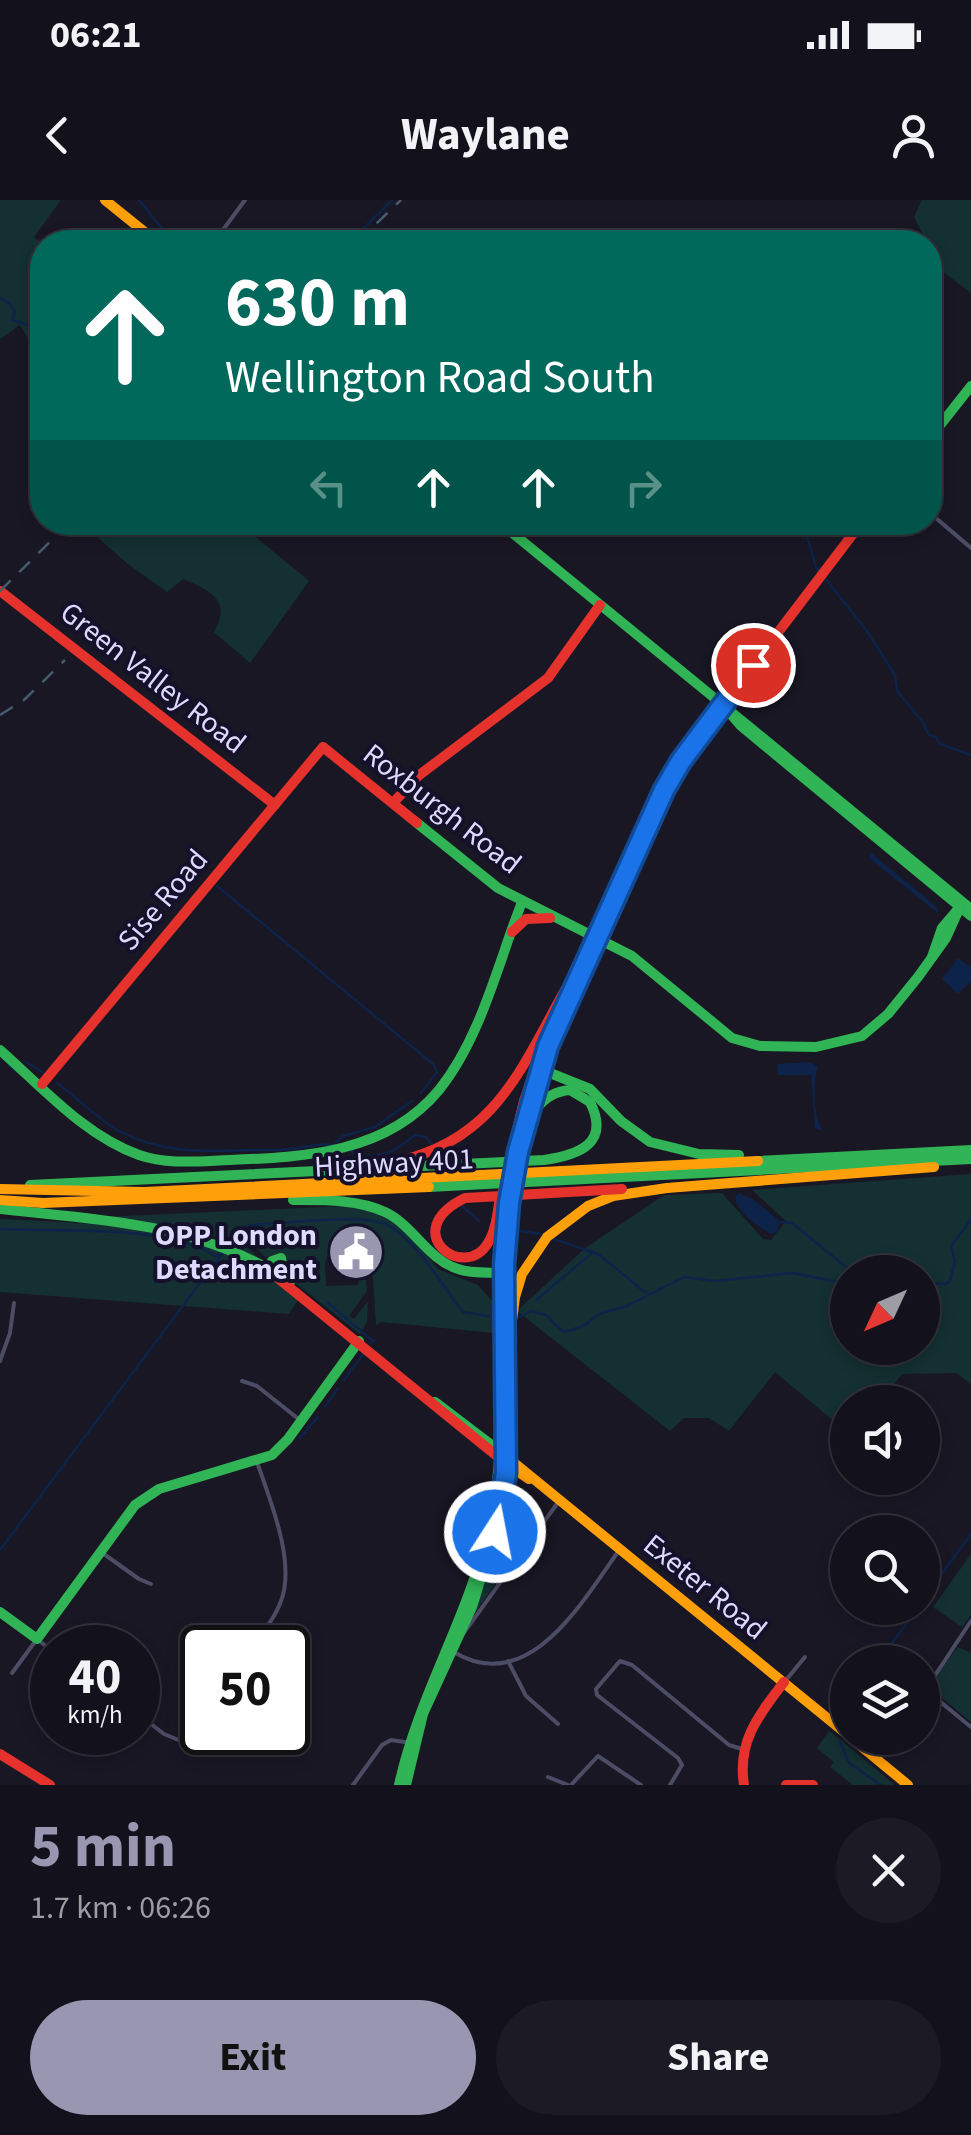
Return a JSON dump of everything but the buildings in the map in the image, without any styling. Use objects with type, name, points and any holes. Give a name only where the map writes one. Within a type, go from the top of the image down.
[{"type":"main road","points":[[104,200],[142,230]]},
{"type":"main road","points":[[942,423],[971,386]]},
{"type":"main road","points":[[515,535],[723,705],[728,715],[966,906]]},
{"type":"main road","points":[[538,1068],[594,938],[681,761],[852,535]]},
{"type":"main road","name":"Green Valley Road","points":[[0,591],[274,805]]},
{"type":"main road","points":[[393,803],[418,776],[548,678],[600,605]]},
{"type":"main road","name":"Sise Road","points":[[42,1084],[323,747]]},
{"type":"main road","name":"Roxburgh Road","points":[[323,747],[498,888],[648,967],[732,1038],[766,1049],[857,1038],[877,1025],[932,958],[942,928],[966,906]]},
{"type":"main road","points":[[0,1050],[109,1140],[140,1155],[175,1162],[312,1157],[349,1149],[410,1118],[438,1091],[460,1057],[522,902]]},
{"type":"main road","points":[[508,936],[526,919],[556,919]]},
{"type":"main road","points":[[327,1172],[403,1162],[454,1144],[496,1106],[594,938]]},
{"type":"main road","points":[[402,1785],[410,1743],[479,1568],[489,1526],[502,1457],[501,1272],[506,1185],[538,1068],[565,990]]},
{"type":"main road","points":[[538,1068],[590,1089],[634,1132],[664,1147],[698,1154],[790,1158]]},
{"type":"main road","points":[[0,1186],[327,1172],[528,1160],[576,1154],[593,1139],[598,1117],[594,1106],[575,1091],[566,1089],[547,1095],[534,1113],[515,1152],[504,1204],[490,1238],[480,1253],[466,1258],[454,1257],[437,1243],[433,1226],[442,1208],[465,1198],[667,1188],[971,1162]]},
{"type":"main road","name":"Highway 401","points":[[0,1186],[145,1192],[971,1150]]},
{"type":"main road","name":"Highway 401","points":[[0,1200],[43,1203],[247,1197],[971,1162]]},
{"type":"main road","points":[[506,1366],[519,1286],[547,1237],[588,1206],[613,1196],[667,1188]]},
{"type":"main road","points":[[247,1197],[353,1202],[383,1210],[409,1227],[447,1265],[460,1270],[501,1272]]},
{"type":"main road","name":"Exeter Road","points":[[0,1209],[190,1232],[238,1250],[359,1341],[830,1720]]},
{"type":"main road","name":"Exeter Road","points":[[274,1274],[270,1265],[278,1258],[283,1261],[286,1278],[359,1341]]},
{"type":"main road","points":[[448,1648],[484,1573],[500,1508],[506,1366],[501,1272]]},
{"type":"main road","points":[[46,1625],[134,1506],[152,1493],[256,1462],[280,1449],[359,1341]]},
{"type":"main road","points":[[0,1612],[30,1634]]},
{"type":"main road","points":[[744,1785],[745,1735],[784,1682]]},
{"type":"main road","points":[[0,1754],[50,1785]]},
{"type":"main road","name":"Exeter Road","points":[[872,1755],[908,1785]]},
{"type":"main road","points":[[786,1785],[813,1785]]},
{"type":"street","points":[[223,230],[245,200]]},
{"type":"street","points":[[942,523],[971,548]]},
{"type":"street","points":[[0,1362],[14,1304]]},
{"type":"street","points":[[242,1381],[256,1386],[302,1421]]},
{"type":"street","points":[[256,1462],[285,1556],[286,1575],[278,1609],[267,1625]]},
{"type":"street","points":[[559,1502],[448,1648],[472,1660],[508,1661],[527,1655],[552,1639],[620,1550]]},
{"type":"street","points":[[99,1551],[151,1584]]},
{"type":"street","points":[[971,1620],[928,1686],[932,1695],[971,1727]]},
{"type":"street","points":[[12,1673],[30,1648]]},
{"type":"street","points":[[784,1682],[805,1656]]},
{"type":"street","points":[[670,1785],[682,1765],[678,1758],[597,1695],[596,1689],[620,1660],[632,1665],[729,1744],[742,1749]]},
{"type":"street","points":[[508,1661],[526,1696],[558,1724]]},
{"type":"street","points":[[352,1785],[382,1745],[390,1740],[410,1743]]},
{"type":"street","points":[[548,1777],[570,1785],[598,1756],[641,1785]]},
{"type":"green space","points":[[0,200],[61,200],[39,230],[30,230],[30,342],[20,325],[0,339]]},
{"type":"green space","points":[[922,200],[971,200],[971,293],[942,271],[942,230],[921,230],[914,217]]},
{"type":"green space","points":[[95,535],[253,535],[309,581],[250,663],[214,632],[221,611],[209,592],[183,579],[167,592]]},
{"type":"green space","points":[[971,1174],[971,1384],[956,1373],[902,1374],[893,1385],[830,1385],[830,1418],[775,1372],[729,1431],[709,1418],[684,1418],[670,1431],[517,1311],[584,1249],[664,1195],[722,1193],[763,1239],[771,1240],[786,1221],[752,1190]]},
{"type":"green space","points":[[346,1206],[382,1214],[405,1229],[438,1269],[478,1285],[494,1303],[494,1333],[382,1322],[376,1325],[370,1236],[353,1237],[351,1244],[332,1245],[325,1263],[326,1286],[358,1285],[359,1279],[366,1280],[367,1291],[349,1316],[354,1319],[368,1301],[367,1322],[360,1334],[288,1277],[285,1258],[280,1254],[265,1257],[251,1242],[247,1246],[259,1259],[204,1231],[102,1217]]},
{"type":"green space","points":[[0,1219],[171,1234],[235,1254],[263,1270],[298,1300],[289,1314],[0,1292]]},
{"type":"green space","points":[[971,1554],[971,1615],[962,1627],[940,1612],[940,1597]]},
{"type":"green space","points":[[507,1563],[508,1567],[470,1619],[490,1564]]},
{"type":"green space","points":[[958,1647],[971,1653],[971,1722],[940,1696],[940,1670]]},
{"type":"green space","points":[[829,1731],[830,1755],[858,1755],[895,1785],[853,1785],[830,1767],[834,1762],[817,1748]]},
{"type":"water","points":[[870,852],[937,907],[938,913],[869,858]]},
{"type":"water","points":[[958,958],[971,967],[971,981],[958,994],[942,979]]},
{"type":"water","points":[[810,1062],[818,1067],[815,1099],[823,1131],[815,1128],[811,1075],[778,1075],[777,1064]]},
{"type":"water","points":[[738,1193],[753,1199],[780,1221],[777,1232],[771,1234],[744,1214],[735,1197]]},
{"type":"waterway","points":[[139,200],[165,230]]},
{"type":"waterway","points":[[362,230],[392,200]]},
{"type":"waterway","points":[[0,298],[15,312],[12,320],[30,326]]},
{"type":"waterway","points":[[807,535],[816,567],[867,631],[895,675],[897,691],[929,735],[940,744],[971,755]]},
{"type":"waterway","points":[[217,886],[433,1064],[437,1072],[421,1093]]},
{"type":"waterway","points":[[0,1055],[14,1070],[19,1070]]},
{"type":"waterway","points":[[26,1062],[44,1073]]},
{"type":"waterway","points":[[57,1083],[119,1131],[158,1146],[216,1151],[339,1146]]},
{"type":"waterway","points":[[336,1142],[343,1136],[375,1127],[412,1101]]},
{"type":"waterway","points":[[351,1151],[369,1156],[385,1154],[415,1135],[426,1137],[434,1147]]},
{"type":"waterway","points":[[462,1206],[479,1221]]},
{"type":"waterway","points":[[231,1240],[244,1227],[252,1225],[340,1219],[385,1224],[407,1239],[463,1312],[488,1316]]},
{"type":"waterway","points":[[940,1284],[950,1281],[955,1261],[951,1246],[971,1220]]},
{"type":"waterway","points":[[780,1222],[792,1223],[831,1255]]},
{"type":"waterway","points":[[0,1229],[142,1234],[195,1246],[215,1256],[221,1253]]},
{"type":"waterway","points":[[521,1231],[541,1234]]},
{"type":"waterway","points":[[554,1239],[598,1254],[646,1293]]},
{"type":"waterway","points":[[0,1550],[224,1251]]},
{"type":"waterway","points":[[536,1300],[592,1253]]},
{"type":"waterway","points":[[520,1317],[531,1311],[546,1315],[562,1331],[569,1331],[684,1277],[715,1281],[792,1273],[830,1280]]},
{"type":"waterway","points":[[328,1303],[373,1341]]},
{"type":"waterway","points":[[371,1343],[375,1340]]},
{"type":"waterway","points":[[344,1380],[364,1353]]},
{"type":"waterway","points":[[325,1407],[338,1388]]},
{"type":"waterway","points":[[300,1438],[318,1417]]},
{"type":"waterway","points":[[940,1576],[971,1534]]},
{"type":"waterway","points":[[891,1645],[905,1625]]},
{"type":"waterway","points":[[846,1755],[849,1763],[881,1785]]},
{"type":"railway","points":[[370,230],[401,200]]},
{"type":"railway","points":[[0,591],[57,535]]},
{"type":"railway","points":[[0,715],[24,700],[65,660]]},
{"type":"traffic: fast","points":[[942,423],[971,386]]},
{"type":"traffic: fast","points":[[515,535],[971,916]]},
{"type":"traffic: fast","points":[[724,706],[971,909]]},
{"type":"traffic: fast","points":[[417,823],[498,888],[632,956],[732,1038],[760,1046],[816,1047],[862,1036],[888,1014],[918,977],[946,938],[960,907]]},
{"type":"traffic: fast","points":[[0,1050],[82,1123],[139,1155],[184,1162],[259,1159],[344,1148],[395,1127],[439,1090],[477,1024],[522,902]]},
{"type":"traffic: fast","points":[[932,957],[942,928],[959,908]]},
{"type":"traffic: fast","points":[[565,991],[603,913],[609,909]]},
{"type":"traffic: fast","points":[[535,1067],[590,1089],[621,1121],[650,1142],[699,1154],[739,1155]]},
{"type":"traffic: fast","points":[[30,1185],[544,1160],[568,1155],[588,1145],[596,1128],[590,1102],[570,1090],[549,1097],[535,1112],[518,1153]]},
{"type":"traffic: fast","points":[[758,1161],[971,1150]]},
{"type":"traffic: fast","points":[[429,1187],[971,1159]]},
{"type":"traffic: fast","points":[[293,1200],[340,1201],[374,1208],[395,1218],[447,1264],[469,1272],[504,1273]]},
{"type":"traffic: fast","points":[[505,1342],[509,1203]]},
{"type":"traffic: fast","points":[[0,1209],[168,1231],[232,1251],[263,1266]]},
{"type":"traffic: fast","points":[[399,1785],[407,1752],[468,1596],[488,1532],[502,1412],[503,1210]]},
{"type":"traffic: fast","points":[[272,1271],[272,1261],[281,1258],[284,1275],[290,1282]]},
{"type":"traffic: fast","points":[[0,1612],[37,1639],[135,1505],[159,1489],[272,1455],[288,1439],[359,1341]]},
{"type":"traffic: fast","points":[[406,1785],[423,1714],[472,1607],[495,1532],[506,1473],[506,1364]]},
{"type":"traffic: fast","points":[[435,1402],[498,1450]]},
{"type":"traffic: slow","points":[[105,200],[142,230]]},
{"type":"traffic: slow","points":[[526,1117],[562,1015],[681,761],[694,743]]},
{"type":"traffic: slow","points":[[509,1203],[518,1153]]},
{"type":"traffic: slow","points":[[0,1189],[145,1192],[758,1161]]},
{"type":"traffic: slow","points":[[506,1366],[522,1274],[547,1237],[588,1206],[613,1196],[667,1188],[934,1167]]},
{"type":"traffic: slow","points":[[0,1200],[43,1203],[429,1187]]},
{"type":"traffic: slow","points":[[508,1458],[830,1720]]},
{"type":"traffic: slow","points":[[507,1464],[529,1479]]},
{"type":"traffic: slow","points":[[872,1755],[908,1785]]},
{"type":"traffic: jam","points":[[694,743],[852,535]]},
{"type":"traffic: jam","points":[[0,591],[275,805]]},
{"type":"traffic: jam","points":[[393,803],[418,776],[548,678],[600,605]]},
{"type":"traffic: jam","points":[[42,1084],[323,747],[417,823]]},
{"type":"traffic: jam","points":[[512,932],[526,919],[550,918]]},
{"type":"traffic: jam","points":[[395,1162],[429,1152],[457,1138],[480,1120],[518,1074],[565,990]]},
{"type":"traffic: jam","points":[[511,1153],[524,1101],[552,1021]]},
{"type":"traffic: jam","points":[[505,1186],[511,1153]]},
{"type":"traffic: jam","points":[[499,1204],[505,1185]]},
{"type":"traffic: jam","points":[[499,1204],[490,1239],[477,1254],[452,1255],[442,1248],[436,1237],[437,1225],[445,1211],[465,1198],[622,1189]]},
{"type":"traffic: jam","points":[[263,1266],[497,1456]]},
{"type":"traffic: jam","points":[[744,1785],[744,1755],[752,1729],[784,1682]]},
{"type":"traffic: jam","points":[[0,1754],[50,1785]]},
{"type":"traffic: jam","points":[[786,1785],[813,1785]]},
{"type":"place","name":"OPP London Detachment","points":[[356,1252]]},
{"type":"route","points":[[495,1532],[506,1473],[505,1241],[518,1152],[532,1092],[564,1008],[664,790],[753,665]]}]
